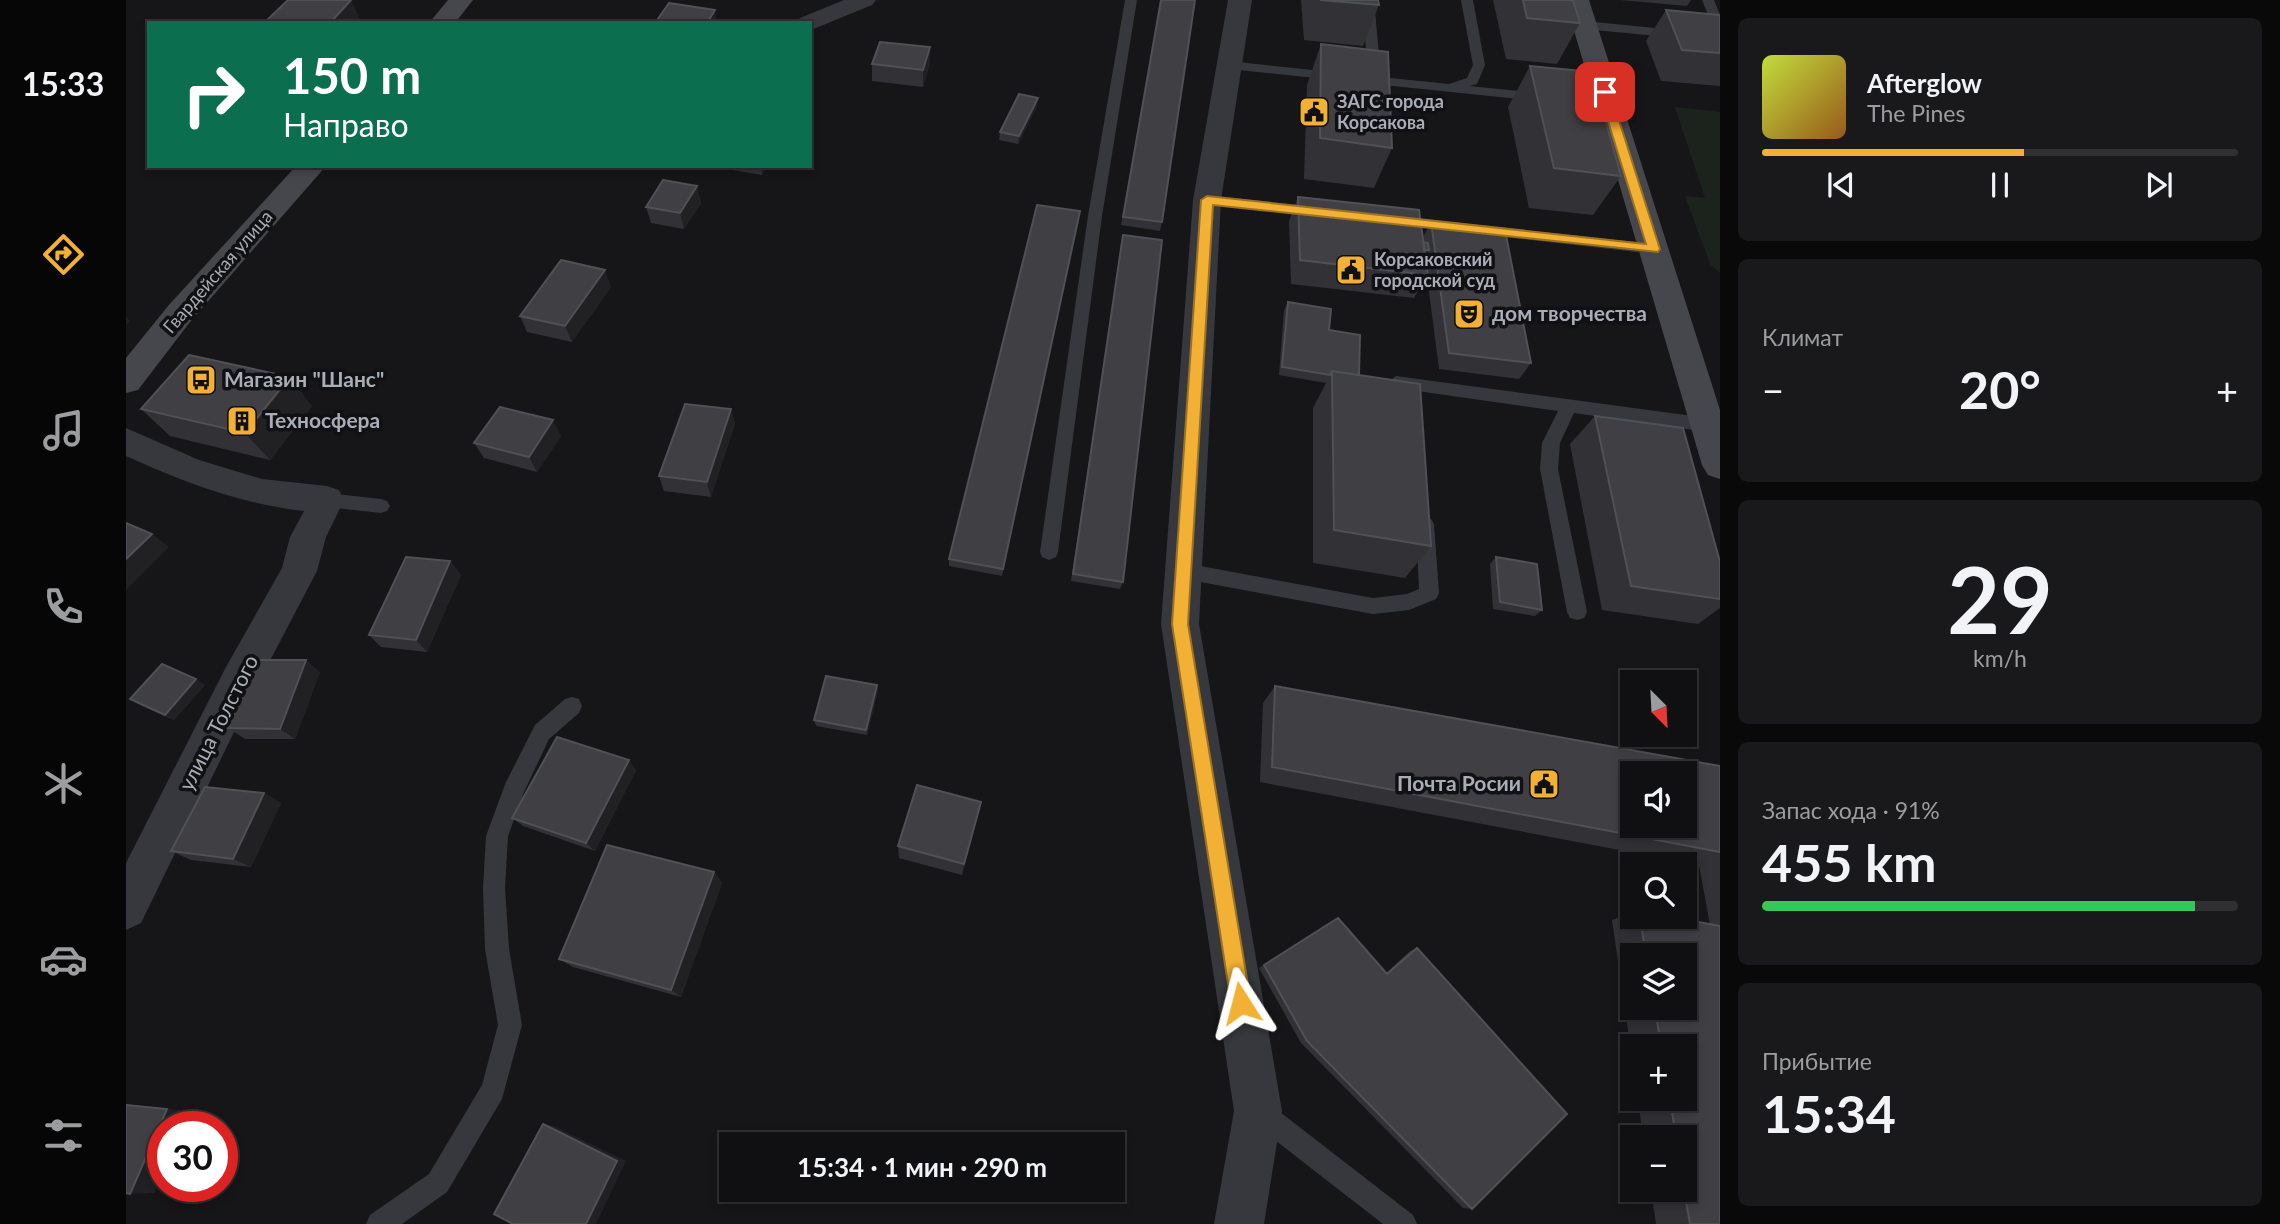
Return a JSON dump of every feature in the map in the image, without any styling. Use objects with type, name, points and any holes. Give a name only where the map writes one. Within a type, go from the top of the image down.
[{"type":"main road","points":[[443,21],[461,0]]},
{"type":"main road","points":[[1581,12],[1720,466]]},
{"type":"main road","name":"Гвардейская улица","points":[[126,380],[179,314],[310,168]]},
{"type":"street","points":[[812,21],[864,0]]},
{"type":"street","points":[[1239,1224],[1258,1111],[1180,624],[1207,200],[1240,0]]},
{"type":"street","points":[[126,442],[189,470],[262,493],[327,500]]},
{"type":"street","name":"улица Толстого","points":[[126,908],[240,679],[299,570],[308,537],[327,500]]},
{"type":"lane","points":[[1049,552],[1096,216],[1131,0]]},
{"type":"lane","points":[[1368,0],[1376,80]]},
{"type":"lane","points":[[1450,88],[1472,80],[1479,65],[1467,0]]},
{"type":"lane","points":[[1708,0],[1720,31]]},
{"type":"lane","points":[[1581,12],[1720,38]]},
{"type":"lane","points":[[1229,65],[1552,98]]},
{"type":"lane","points":[[1207,200],[1333,214]]},
{"type":"lane","points":[[1374,218],[1654,249]]},
{"type":"lane","points":[[1384,380],[1707,425]]},
{"type":"lane","points":[[1569,406],[1551,443],[1549,469],[1577,612]]},
{"type":"lane","points":[[327,500],[381,506]]},
{"type":"lane","points":[[1184,571],[1373,606],[1409,602],[1429,593],[1424,509]]},
{"type":"lane","points":[[379,1224],[438,1183],[492,1090],[510,1025],[497,949],[494,888],[496,836],[514,789],[542,732],[572,706]]},
{"type":"lane","points":[[1258,1111],[1404,1224]]},
{"type":"shaded area","points":[[1675,107],[1720,112],[1720,273],[1710,264],[1685,196],[1705,198]]},
{"type":"building","points":[[288,0],[351,0],[332,21],[266,21]]},
{"type":"building","points":[[1161,0],[1195,0],[1162,222],[1123,217]]},
{"type":"building","points":[[1320,0],[1378,0],[1379,5]]},
{"type":"building","points":[[1523,0],[1573,0],[1580,23],[1527,18]]},
{"type":"building","points":[[669,3],[715,10],[708,21],[656,21]]},
{"type":"building","points":[[1666,10],[1720,15],[1720,53],[1682,50]]},
{"type":"building","points":[[880,42],[930,47],[923,70],[872,64]]},
{"type":"building","points":[[1321,44],[1388,52],[1392,148],[1320,138]]},
{"type":"building","points":[[1530,66],[1592,72],[1621,176],[1554,168]]},
{"type":"building","points":[[1019,94],[1038,98],[1019,136],[1000,132]]},
{"type":"building","points":[[663,180],[697,186],[680,213],[646,207]]},
{"type":"building","points":[[1298,197],[1419,210],[1428,275],[1300,260]]},
{"type":"building","points":[[1037,205],[1080,211],[1003,569],[949,559]]},
{"type":"building","name":"дом творчества","points":[[1431,222],[1505,230],[1531,363],[1449,353]]},
{"type":"building","points":[[1123,235],[1162,240],[1123,582],[1073,574]]},
{"type":"building","points":[[1423,242],[1428,243],[1429,250],[1424,250]]},
{"type":"building","points":[[561,260],[605,270],[565,326],[520,316]]},
{"type":"building","points":[[1288,302],[1331,309],[1329,330],[1360,335],[1359,375],[1332,371],[1330,375],[1282,367]]},
{"type":"building","points":[[189,355],[290,377],[245,433],[141,409]]},
{"type":"building","points":[[1332,371],[1420,384],[1431,546],[1334,530]]},
{"type":"building","points":[[685,404],[731,409],[707,482],[659,476]]},
{"type":"building","points":[[500,407],[553,420],[529,457],[474,443]]},
{"type":"building","points":[[1595,416],[1683,428],[1720,562],[1720,599],[1631,586]]},
{"type":"building","points":[[126,523],[152,534],[126,559]]},
{"type":"building","points":[[406,557],[450,561],[416,640],[369,635]]},
{"type":"building","points":[[1496,557],[1537,564],[1542,610],[1500,602]]},
{"type":"building","points":[[256,660],[306,660],[280,729],[228,728]]},
{"type":"building","points":[[162,664],[196,679],[165,715],[130,699]]},
{"type":"building","points":[[826,676],[877,685],[866,730],[814,720]]},
{"type":"building","points":[[1275,686],[1692,761],[1620,761],[1620,833],[1272,767]]},
{"type":"building","points":[[557,737],[629,760],[586,843],[512,818]]},
{"type":"building","points":[[1697,762],[1720,766],[1720,852],[1646,838],[1697,838]]},
{"type":"building","points":[[917,785],[981,802],[964,864],[898,846]]},
{"type":"building","points":[[205,787],[264,793],[233,859],[171,851]]},
{"type":"building","points":[[607,845],[714,872],[671,990],[559,959]]},
{"type":"building","points":[[1338,918],[1387,974],[1417,948],[1567,1114],[1472,1209],[1307,1041],[1264,965]]},
{"type":"building","points":[[1697,922],[1720,926],[1720,1224],[1690,1224],[1686,1202],[1697,1202],[1697,1125],[1674,1125],[1672,1111],[1697,1111],[1697,1034],[1659,1034],[1657,1020],[1697,1020],[1697,943],[1644,943],[1642,929],[1697,929]]},
{"type":"building","points":[[126,1105],[167,1109],[147,1111],[147,1155],[130,1194],[126,1193]]},
{"type":"building","points":[[543,1124],[617,1161],[586,1224],[513,1224],[494,1214]]},
{"type":"place","name":"ЗАГС города Корсакова","points":[[1314,112]]},
{"type":"place","name":"Корсаковский городской суд","points":[[1351,270]]},
{"type":"place","name":"дом творчества","points":[[1469,314]]},
{"type":"place","name":"Магазин \"Шанс\"","points":[[201,380]]},
{"type":"place","name":"Техносфера","points":[[242,421]]},
{"type":"place","name":"Почта Росии","points":[[1544,784]]},
{"type":"route","points":[[1241,1003],[1180,624],[1207,200],[1654,249],[1605,92]]}]
